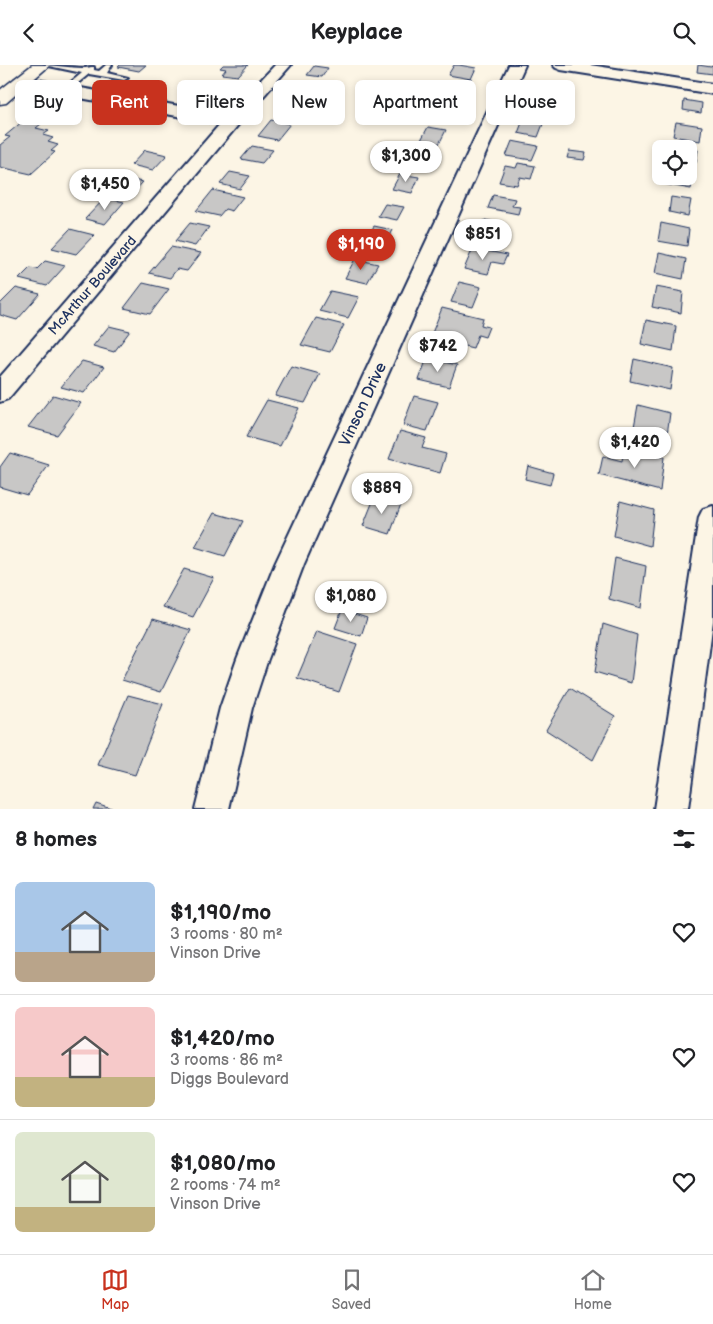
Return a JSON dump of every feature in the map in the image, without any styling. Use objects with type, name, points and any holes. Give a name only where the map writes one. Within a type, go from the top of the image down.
[{"type":"main road","points":[[23,80],[42,65]]},
{"type":"main road","points":[[0,99],[15,87]]},
{"type":"street","name":"McArthur Boulevard","points":[[263,87],[283,65]]},
{"type":"street","name":"Vinson Drive","points":[[212,809],[221,759],[249,665],[290,560],[517,65]]},
{"type":"street","points":[[561,65],[713,89]]},
{"type":"street","points":[[82,94],[177,111]]},
{"type":"street","name":"McArthur Boulevard","points":[[0,393],[229,125]]},
{"type":"street","points":[[671,809],[713,517]]},
{"type":"lane","points":[[48,65],[70,67],[124,78]]},
{"type":"lane","points":[[79,80],[96,65]]},
{"type":"lane","points":[[101,74],[109,67]]},
{"type":"building","points":[[120,65],[146,65],[139,71],[118,67]]},
{"type":"building","points":[[223,65],[248,65],[238,76],[222,74],[226,69],[220,68]]},
{"type":"building","points":[[454,65],[476,68],[471,79],[448,75]]},
{"type":"building","points":[[698,65],[711,67],[713,65],[713,74],[697,72]]},
{"type":"building","points":[[314,66],[328,68],[322,77],[307,75]]},
{"type":"building","points":[[684,100],[702,103],[701,113],[683,110]]},
{"type":"building","points":[[271,120],[273,120],[273,125],[289,125],[277,140],[258,136]]},
{"type":"building","points":[[676,122],[702,126],[700,141],[673,136]]},
{"type":"building","points":[[18,125],[40,125],[36,128],[49,131],[43,135],[53,138],[48,142],[58,145],[51,151],[55,152],[31,174],[0,167],[0,145],[10,137],[5,136]]},
{"type":"building","points":[[521,125],[543,125],[538,137],[518,133]]},
{"type":"building","points":[[428,127],[446,130],[439,144],[421,140]]},
{"type":"building","points":[[512,141],[538,146],[532,160],[506,156]]},
{"type":"building","points":[[252,146],[273,150],[262,163],[241,159]]},
{"type":"building","points":[[145,150],[167,155],[153,170],[131,165]]},
{"type":"building","points":[[569,151],[586,153],[584,160],[567,158]]},
{"type":"building","points":[[413,152],[431,156],[424,169],[405,166]]},
{"type":"building","points":[[518,163],[535,166],[531,179],[520,177],[517,185],[499,182],[505,166],[516,168]]},
{"type":"building","points":[[230,172],[250,176],[240,189],[220,184]]},
{"type":"building","points":[[400,174],[419,177],[412,193],[392,189]]},
{"type":"building","points":[[121,178],[143,182],[131,195],[109,191]]},
{"type":"building","points":[[669,185],[692,185],[691,189]]},
{"type":"building","points":[[213,190],[243,197],[232,211],[225,209],[219,216],[196,211]]},
{"type":"building","points":[[493,195],[515,199],[512,206],[520,207],[518,214],[488,208]]},
{"type":"building","points":[[671,197],[691,200],[688,216],[669,212]]},
{"type":"building","points":[[105,198],[124,202],[105,224],[85,219]]},
{"type":"building","points":[[385,204],[404,207],[397,220],[378,216]]},
{"type":"building","points":[[485,220],[505,224],[499,241],[478,237]]},
{"type":"building","points":[[190,223],[209,227],[195,246],[175,241]]},
{"type":"building","points":[[661,223],[689,229],[687,246],[658,241]]},
{"type":"building","points":[[374,226],[393,230],[386,244],[366,240]]},
{"type":"building","points":[[70,229],[94,235],[76,254],[52,248]]},
{"type":"building","points":[[171,247],[201,253],[187,271],[177,269],[170,278],[149,273]]},
{"type":"building","points":[[473,248],[507,255],[503,264],[492,262],[488,274],[464,269]]},
{"type":"building","points":[[659,253],[686,259],[683,279],[655,273]]},
{"type":"building","points":[[355,259],[378,264],[367,283],[345,278]]},
{"type":"building","points":[[45,261],[65,266],[47,286],[19,279],[30,268],[37,269]]},
{"type":"building","points":[[459,282],[481,287],[473,307],[451,302]]},
{"type":"building","points":[[143,283],[169,289],[150,314],[124,308]]},
{"type":"building","points":[[656,287],[683,292],[681,313],[652,307]]},
{"type":"building","points":[[16,288],[40,294],[17,320],[0,315],[0,304]]},
{"type":"building","points":[[330,291],[359,297],[348,318],[319,311]]},
{"type":"building","points":[[442,308],[483,318],[481,325],[489,327],[485,337],[478,335],[473,348],[430,338]]},
{"type":"building","points":[[316,318],[344,325],[330,352],[301,345]]},
{"type":"building","points":[[646,320],[676,326],[673,351],[641,344]]},
{"type":"building","points":[[109,326],[130,331],[114,352],[93,346]]},
{"type":"building","points":[[427,358],[457,365],[449,387],[419,380]]},
{"type":"building","points":[[634,359],[673,368],[670,390],[630,381]]},
{"type":"building","points":[[82,361],[104,367],[84,393],[61,387]]},
{"type":"building","points":[[291,366],[320,374],[305,403],[275,396]]},
{"type":"building","points":[[53,395],[81,403],[57,435],[28,427]]},
{"type":"building","points":[[414,396],[438,402],[427,431],[403,425]]},
{"type":"building","points":[[267,400],[299,408],[280,446],[246,437]]},
{"type":"building","points":[[638,405],[670,413],[667,435],[634,427]]},
{"type":"building","points":[[400,431],[426,438],[422,448],[446,454],[440,473],[389,459]]},
{"type":"building","points":[[624,447],[664,457],[660,491],[599,475],[603,456],[622,461]]},
{"type":"building","points":[[10,453],[49,465],[27,495],[0,487],[0,467]]},
{"type":"building","points":[[528,466],[553,473],[550,485],[525,479]]},
{"type":"building","points":[[375,496],[401,504],[390,534],[363,526]]},
{"type":"building","points":[[620,501],[654,510],[650,546],[614,536]]},
{"type":"building","points":[[214,513],[243,521],[225,556],[195,547]]},
{"type":"building","points":[[615,558],[646,566],[641,608],[609,599]]},
{"type":"building","points":[[184,569],[214,578],[193,617],[163,607]]},
{"type":"building","points":[[342,610],[367,618],[361,636],[335,628]]},
{"type":"building","points":[[153,619],[191,630],[161,692],[122,680]]},
{"type":"building","points":[[603,624],[637,635],[631,683],[595,672]]},
{"type":"building","points":[[317,631],[357,644],[339,692],[297,678]]},
{"type":"building","points":[[570,688],[615,716],[593,760],[546,730]]},
{"type":"building","points":[[128,695],[163,704],[135,775],[98,765]]},
{"type":"building","points":[[96,803],[114,809],[93,809]]}]
